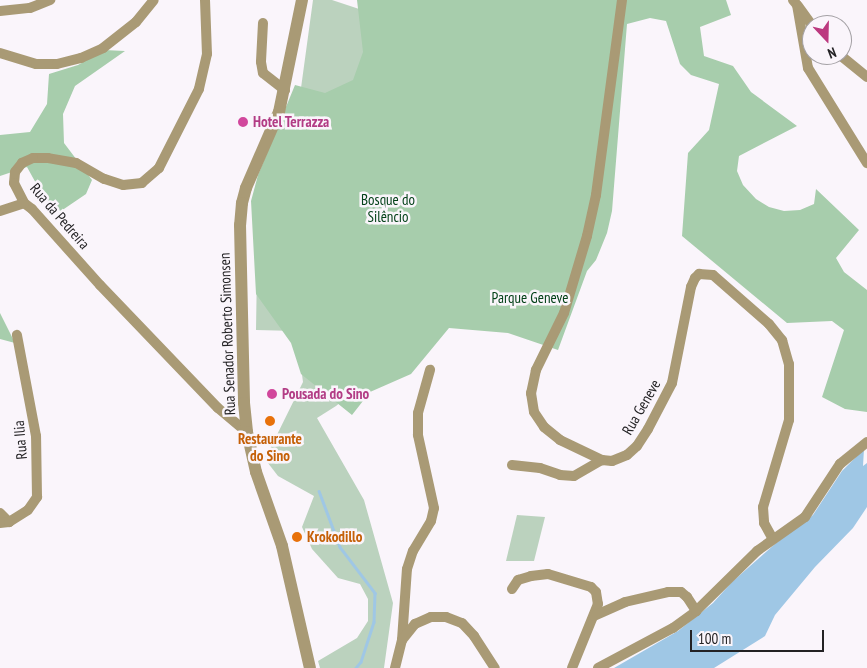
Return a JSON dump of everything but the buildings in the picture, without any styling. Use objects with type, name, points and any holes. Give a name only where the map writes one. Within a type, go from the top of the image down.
[{"type":"street","points":[[0,10],[30,8],[50,0]]},
{"type":"street","points":[[0,53],[36,64],[57,64],[81,58],[103,48],[116,38],[136,22],[154,0]]},
{"type":"street","name":"Rua da Pedreira","points":[[206,0],[207,54],[199,89],[159,168],[142,183],[123,185],[104,179],[76,163],[48,158],[33,158],[22,164],[15,172],[14,183],[24,203],[32,209],[198,388],[246,432]]},
{"type":"street","name":"Rua Senador Roberto Simonsen","points":[[302,0],[279,112],[242,203],[240,226],[246,432],[256,472],[282,546],[310,668]]},
{"type":"street","points":[[602,460],[560,440],[544,427],[534,412],[531,393],[536,370],[564,313],[587,236],[596,195],[622,0]]},
{"type":"street","points":[[795,3],[804,15]]},
{"type":"street","points":[[795,3],[808,68],[867,163]]},
{"type":"street","points":[[264,23],[261,62],[263,73],[285,90]]},
{"type":"street","points":[[852,64],[867,76]]},
{"type":"street","points":[[0,211],[24,203]]},
{"type":"street","name":"Rua Geneve","points":[[602,460],[612,461],[627,455],[637,446],[648,429],[672,384],[691,287],[699,274],[707,273],[713,275],[769,324],[782,340],[789,364],[789,420],[763,507],[764,523],[773,539]]},
{"type":"street","name":"Rua Ilia","points":[[4,522],[28,510],[37,496],[36,436],[17,335]]},
{"type":"street","points":[[395,668],[402,640],[407,569],[413,551],[431,521],[434,508],[418,435],[418,413],[430,370]]},
{"type":"street","points":[[598,668],[673,628],[696,612],[757,551],[773,539],[792,529],[806,517],[840,464],[867,442]]},
{"type":"street","points":[[512,465],[540,468],[560,475],[574,476],[602,460]]},
{"type":"street","points":[[0,513],[4,522]]},
{"type":"street","points":[[512,589],[518,580],[548,574],[591,587],[596,592],[598,604],[572,668]]},
{"type":"street","points":[[594,616],[625,602],[668,592],[681,592],[688,597],[696,612]]},
{"type":"street","points":[[402,640],[415,624],[431,617],[446,616],[462,623],[474,636],[495,668]]},
{"type":"green space","name":"Bosque do Silêncio","points":[[313,0],[332,0],[555,74],[430,328],[336,406],[317,418],[364,500],[393,603],[384,668],[320,668],[318,661],[357,638],[368,621],[368,599],[360,584],[338,578],[312,549],[302,527],[314,496],[278,476],[261,454],[268,453],[303,382],[296,331],[256,330],[258,206],[301,88]]},
{"type":"green space","name":"Parque Geneve","points":[[357,0],[726,0],[731,15],[700,27],[704,56],[733,66],[751,92],[797,126],[739,156],[737,171],[743,185],[756,199],[769,207],[784,211],[800,210],[814,204],[816,189],[859,230],[836,258],[844,272],[867,290],[867,412],[845,409],[822,397],[844,330],[832,321],[787,323],[682,236],[688,153],[709,130],[719,84],[691,75],[680,64],[666,21],[650,18],[627,24],[612,211],[607,233],[596,260],[587,271],[558,350],[508,333],[449,328],[411,374],[370,392],[352,415],[301,374],[291,343],[256,294],[251,201],[258,175],[295,85],[325,93],[353,80],[363,52]]},
{"type":"green space","points":[[104,50],[125,51],[75,86],[63,114],[64,143],[92,180],[86,194],[61,211],[48,205],[27,167],[0,176],[0,135],[30,132],[47,104],[49,74],[78,65]]},
{"type":"green space","points":[[0,313],[15,343],[0,339]]},
{"type":"green space","points":[[517,515],[545,517],[534,561],[506,561]]},
{"type":"water","points":[[864,449],[863,466],[867,463],[867,507],[853,528],[815,567],[775,615],[765,636],[714,668],[614,668],[678,631],[713,603],[732,582],[775,544],[813,515],[842,471]]},
{"type":"waterway","points":[[319,491],[340,547],[375,593],[374,622],[361,662],[356,668]]},
{"type":"place","name":"Hotel Terrazza","points":[[243,122]]},
{"type":"place","name":"Pousada do Sino","points":[[272,394]]},
{"type":"place","name":"Restaurante do Sino","points":[[270,421]]},
{"type":"place","name":"Krokodillo","points":[[297,537]]}]
